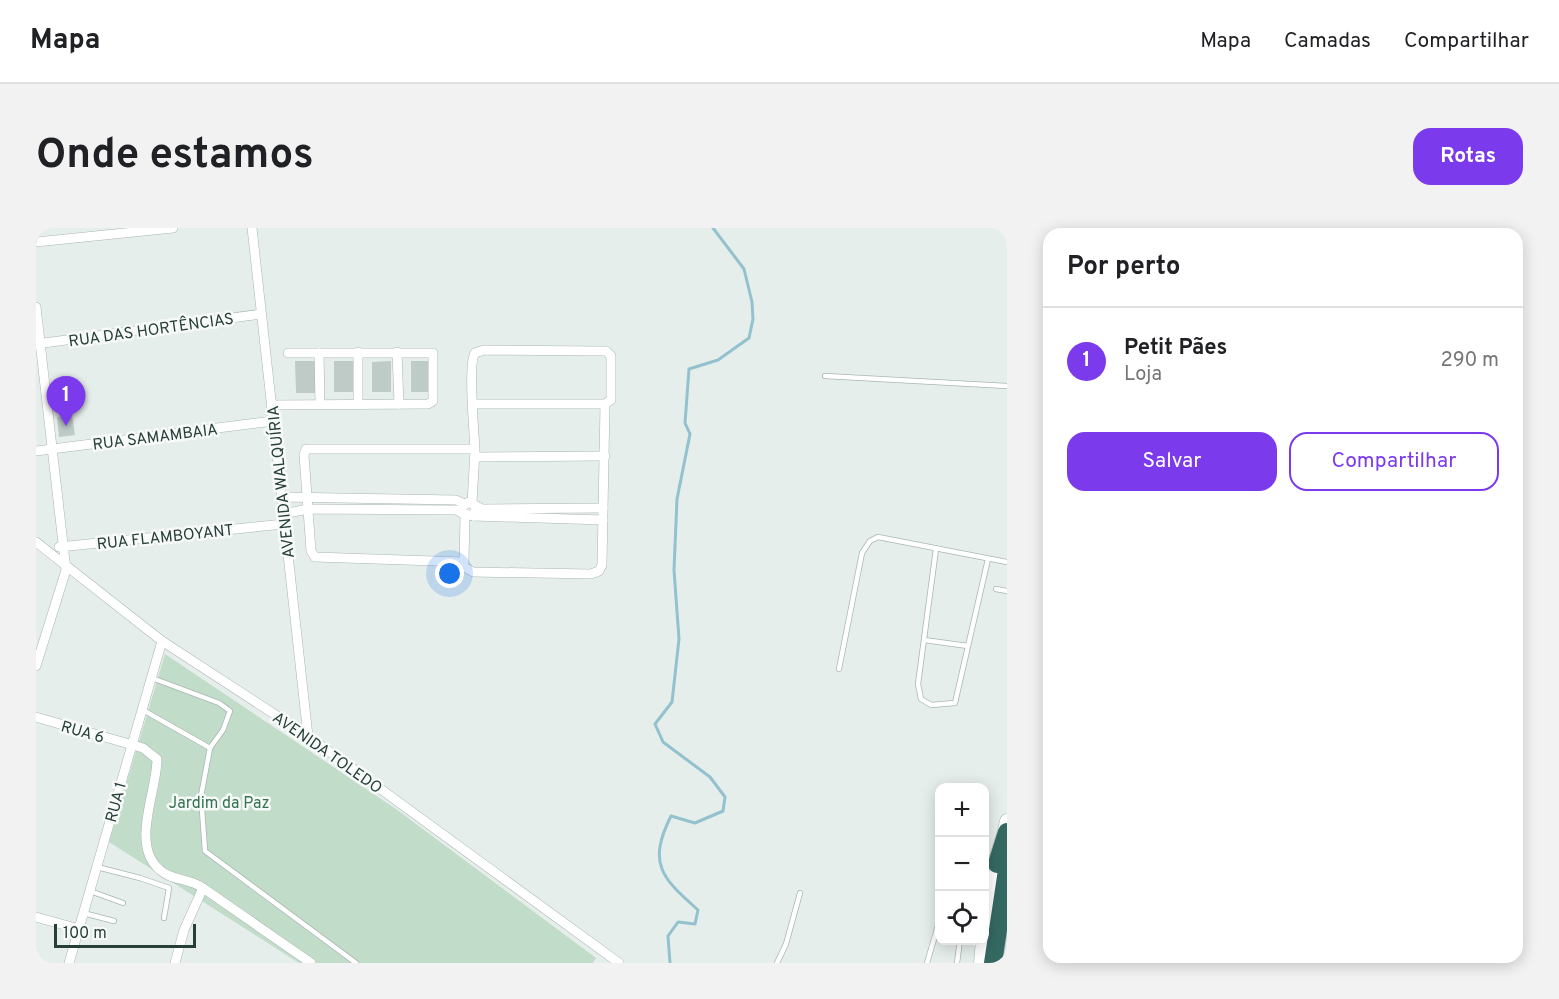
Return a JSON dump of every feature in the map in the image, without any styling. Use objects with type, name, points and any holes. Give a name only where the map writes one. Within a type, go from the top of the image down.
[{"type":"highway","points":[[993,963],[1007,831]]},
{"type":"main road","points":[[989,914],[1002,867],[1007,822]]},
{"type":"main road","points":[[981,963],[983,945]]},
{"type":"street","points":[[36,242],[173,228]]},
{"type":"street","name":"AVENIDA WALQUÍRIA","points":[[252,228],[308,736]]},
{"type":"street","points":[[36,307],[38,344],[66,564],[64,580],[36,666]]},
{"type":"street","name":"RUA DAS HORTÊNCIAS","points":[[38,344],[261,314]]},
{"type":"street","points":[[473,404],[605,404],[611,400],[609,353],[495,350],[479,351],[473,355],[473,404],[475,453],[463,566],[473,572],[596,573],[602,565],[605,404]]},
{"type":"street","points":[[358,352],[358,404]]},
{"type":"street","points":[[397,352],[399,404]]},
{"type":"street","points":[[271,405],[428,404],[433,401],[433,353],[288,353]]},
{"type":"street","points":[[319,353],[320,404]]},
{"type":"street","name":"RUA SAMAMBAIA","points":[[36,451],[273,421]]},
{"type":"street","points":[[464,562],[315,557],[311,551],[304,454],[306,449],[605,456]]},
{"type":"street","points":[[282,496],[308,504],[456,500],[469,510],[603,520]]},
{"type":"street","name":"RUA FLAMBOYANT","points":[[45,548],[284,519],[308,504]]},
{"type":"street","points":[[469,510],[603,508]]},
{"type":"street","name":"AVENIDA TOLEDO","points":[[36,542],[162,641],[308,736],[619,963]]},
{"type":"street","name":"RUA 1","points":[[69,963],[162,641]]},
{"type":"street","name":"RUA 6","points":[[36,717],[143,748],[157,759],[156,779],[146,831],[147,851],[153,862],[164,873],[191,881],[202,888]]},
{"type":"street","points":[[175,963],[184,930],[202,888],[311,963]]},
{"type":"street","points":[[36,916],[79,929]]},
{"type":"lane","points":[[825,376],[1007,386]]},
{"type":"lane","points":[[839,669],[862,553],[870,541],[878,537],[1007,562]]},
{"type":"lane","points":[[936,549],[918,684],[921,699],[931,705],[955,703],[988,559]]},
{"type":"lane","points":[[996,589],[1007,591]]},
{"type":"lane","points":[[924,640],[968,646]]},
{"type":"lane","points":[[152,678],[219,703],[230,711],[223,730],[210,748],[201,796],[205,851],[356,963]]},
{"type":"lane","points":[[143,710],[210,748]]},
{"type":"lane","points":[[97,867],[169,888],[164,918]]},
{"type":"lane","points":[[90,891],[123,903]]},
{"type":"lane","points":[[777,963],[786,945],[800,893]]},
{"type":"lane","points":[[83,913],[114,921]]},
{"type":"lane","points":[[927,963],[935,936]]},
{"type":"lane","points":[[957,963],[959,945]]},
{"type":"green space","name":"Jardim da Paz","points":[[165,654],[396,809],[596,958],[593,963],[299,963],[109,842]]},
{"type":"building","points":[[295,361],[316,361],[316,393],[296,393]]},
{"type":"building","points":[[334,361],[354,361],[354,392],[334,392]]},
{"type":"building","points":[[391,361],[391,392],[372,392],[372,362]]},
{"type":"building","points":[[411,361],[429,361],[429,392],[411,392]]},
{"type":"building","points":[[72,415],[75,435],[59,437],[57,417]]},
{"type":"waterway","points":[[670,963],[668,936],[678,922],[695,924],[698,910],[675,889],[662,869],[660,846],[664,833],[671,816],[695,823],[723,811],[725,797],[710,777],[663,742],[655,724],[672,702],[679,639],[674,570],[677,499],[690,434],[685,423],[689,369],[718,360],[749,338],[753,319],[752,302],[744,269],[713,228]]},
{"type":"place","name":"Petit Pães","points":[[66,426]]}]
